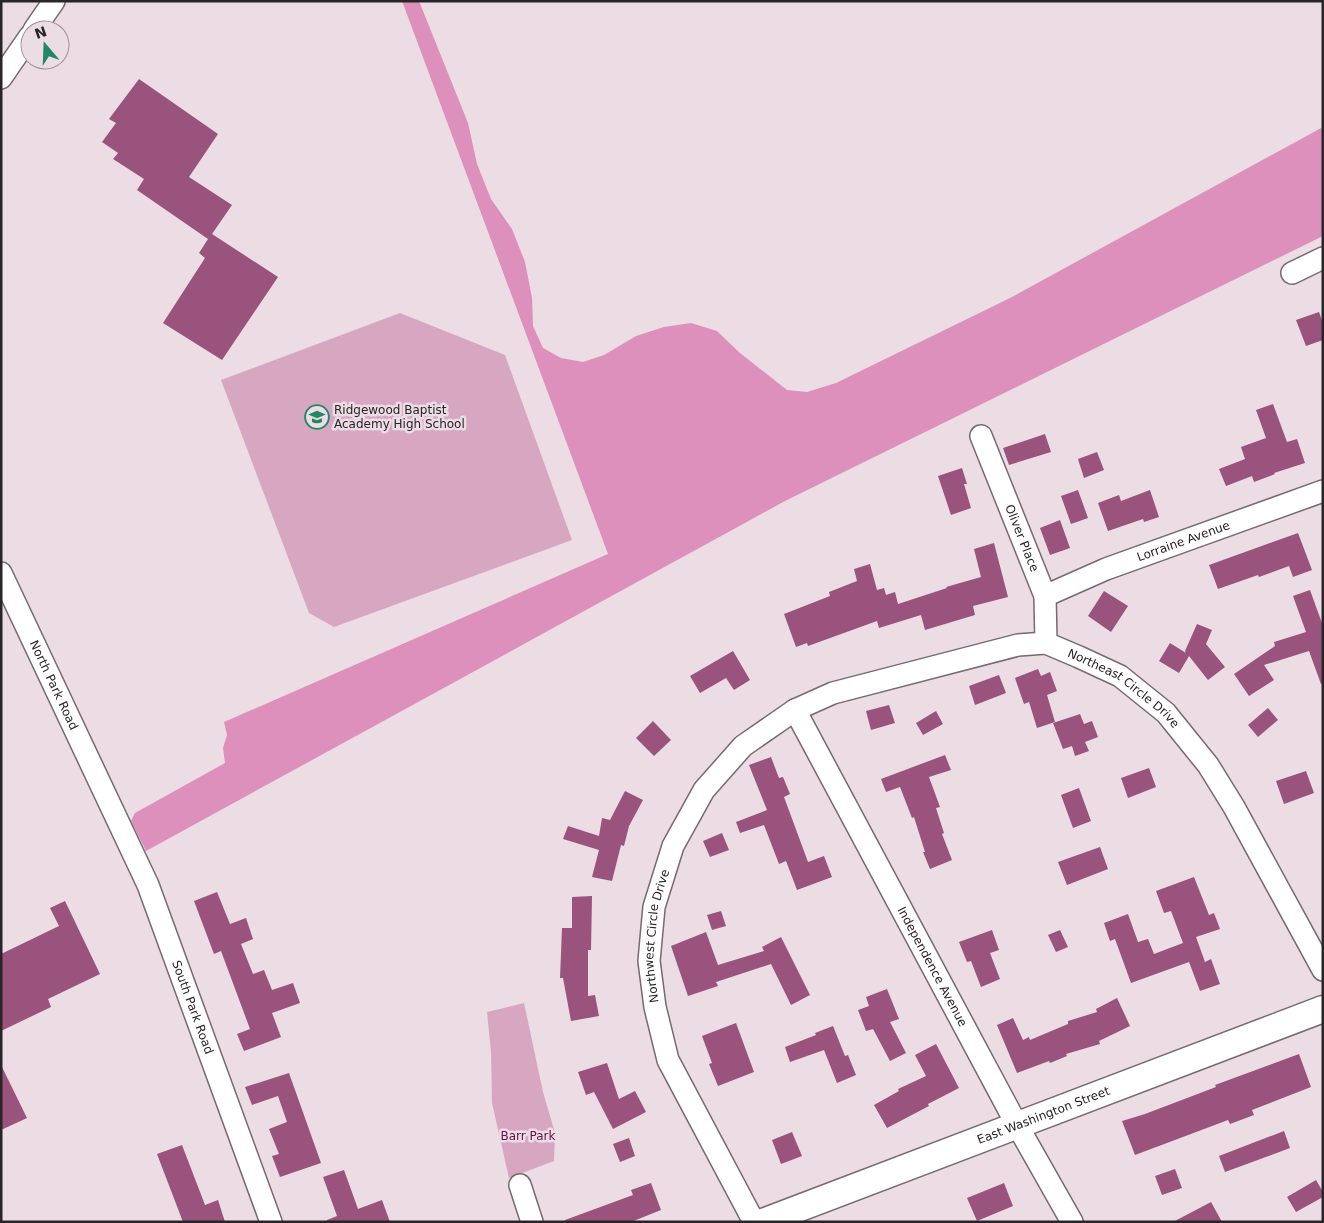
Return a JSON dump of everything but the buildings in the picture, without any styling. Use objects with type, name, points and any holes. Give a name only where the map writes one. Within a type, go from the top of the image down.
[{"type":"street","points":[[41,20],[54,1]]},
{"type":"street","points":[[1,78],[20,50]]},
{"type":"street","points":[[1292,273],[1323,258]]},
{"type":"street","name":"Oliver Place","points":[[981,436],[1045,596],[1046,643]]},
{"type":"street","name":"Lorraine Avenue","points":[[1045,596],[1106,569],[1323,491]]},
{"type":"street","name":"North Park Road","points":[[1,573],[106,796]]},
{"type":"street","name":"Northeast Circle Drive","points":[[795,710],[842,691],[1018,645],[1046,643],[1120,676],[1166,713],[1208,765],[1234,807],[1323,970]]},
{"type":"street","name":"Independence Avenue","points":[[795,710],[1017,1125],[1072,1222]]},
{"type":"street","name":"Northwest Circle Drive","points":[[754,1222],[668,1060],[655,1006],[649,961],[654,907],[673,846],[704,790],[744,746],[795,710]]},
{"type":"street","name":"South Park Road","points":[[106,796],[148,885],[272,1222]]},
{"type":"street","name":"East Washington Street","points":[[763,1222],[1323,1009]]},
{"type":"street","points":[[520,1185],[532,1222]]},
{"type":"green space","points":[[400,313],[505,355],[572,540],[334,627],[309,613],[221,380]]},
{"type":"green space","name":"Barr Park","points":[[524,1003],[543,1092],[555,1133],[554,1161],[509,1178],[492,1103],[491,1052],[487,1012]]},
{"type":"shaded area","points":[[402,1],[419,1],[468,123],[477,164],[491,199],[512,229],[525,262],[532,298],[533,326],[543,348],[561,358],[583,362],[604,355],[636,336],[664,327],[691,323],[717,331],[740,353],[787,390],[807,392],[836,383],[1010,298],[1323,127],[1323,236],[785,501],[146,851],[131,821],[135,813],[225,763],[223,748],[227,735],[224,722],[608,554]]},
{"type":"place","name":"Ridgewood Baptist Academy High School","points":[[317,417]]}]
